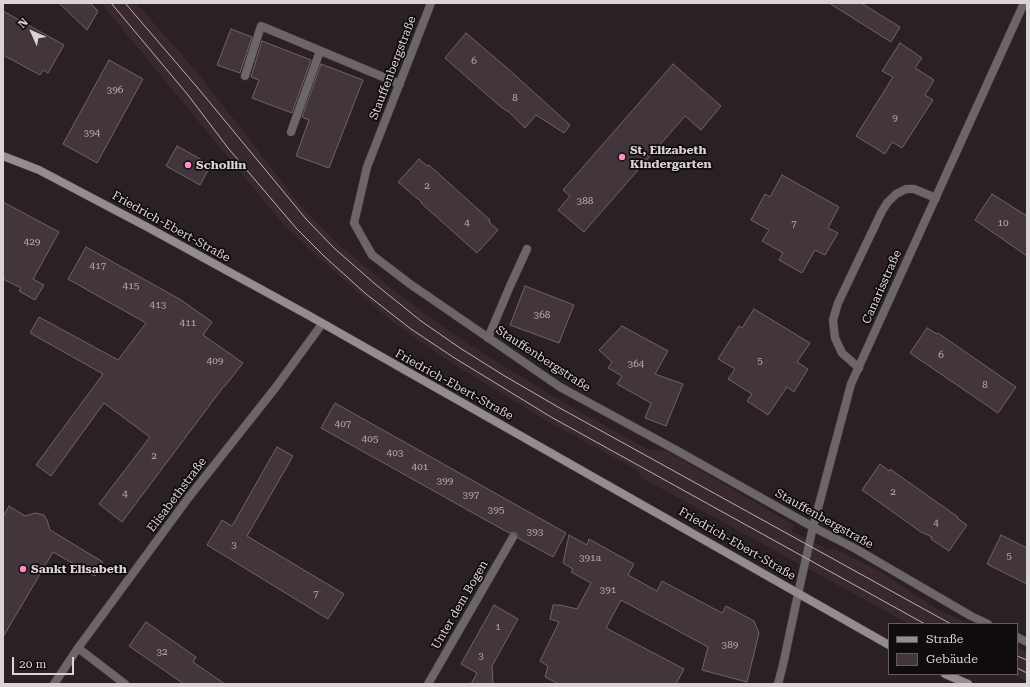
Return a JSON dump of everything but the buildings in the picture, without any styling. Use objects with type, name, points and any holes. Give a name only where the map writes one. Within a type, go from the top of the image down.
[{"type":"main road","name":"Friedrich-Ebert-Straße","points":[[3,156],[46,174],[149,228],[322,324],[888,644]]},
{"type":"main road","points":[[947,675],[968,684]]},
{"type":"street","name":"Stauffenbergstraße","points":[[431,3],[367,167],[354,223],[372,255],[410,284],[560,387],[813,527],[856,549],[971,616],[986,623]]},
{"type":"street","name":"Canarisstraße","points":[[778,684],[813,527],[851,384],[1024,3]]},
{"type":"street","points":[[245,76],[261,26],[400,84]]},
{"type":"street","points":[[291,132],[320,51]]},
{"type":"street","points":[[858,368],[842,353],[835,338],[833,320],[838,303],[887,203],[896,194],[906,189],[914,189],[936,198]]},
{"type":"street","points":[[488,338],[527,249]]},
{"type":"street","name":"Elisabethstraße","points":[[54,684],[78,648],[189,497],[276,387],[322,324]]},
{"type":"street","name":"Unter dem Bogen","points":[[428,684],[513,537]]},
{"type":"street","points":[[1018,638],[1027,642]]},
{"type":"street","points":[[78,648],[125,684]]},
{"type":"shaded area","points":[[101,3],[136,3],[198,73],[300,205],[340,246],[406,300],[465,342],[564,403],[647,449],[669,452],[794,525],[792,531],[829,550],[834,548],[879,571],[937,609],[966,623],[907,623],[642,478],[637,470],[549,422],[450,362],[390,320],[311,251],[283,224]]},
{"type":"shaded area","points":[[1018,648],[1027,652],[1027,681],[1014,675],[1018,675]]},
{"type":"tram line","points":[[111,3],[188,95],[228,148],[296,228],[325,257],[366,294],[411,329],[453,357],[551,417],[923,623]]},
{"type":"tram line","points":[[125,3],[197,87],[306,219],[334,248],[375,284],[421,321],[503,375],[558,407],[949,623]]},
{"type":"tram line","points":[[1018,656],[1027,660]]},
{"type":"tram line","points":[[1018,668],[1027,673]]},
{"type":"place","name":"St, Elizabeth Kindergarten","points":[[622,157]]},
{"type":"place","name":"Schollin","points":[[188,165]]},
{"type":"place","name":"Sankt Elisabeth","points":[[23,569]]}]
